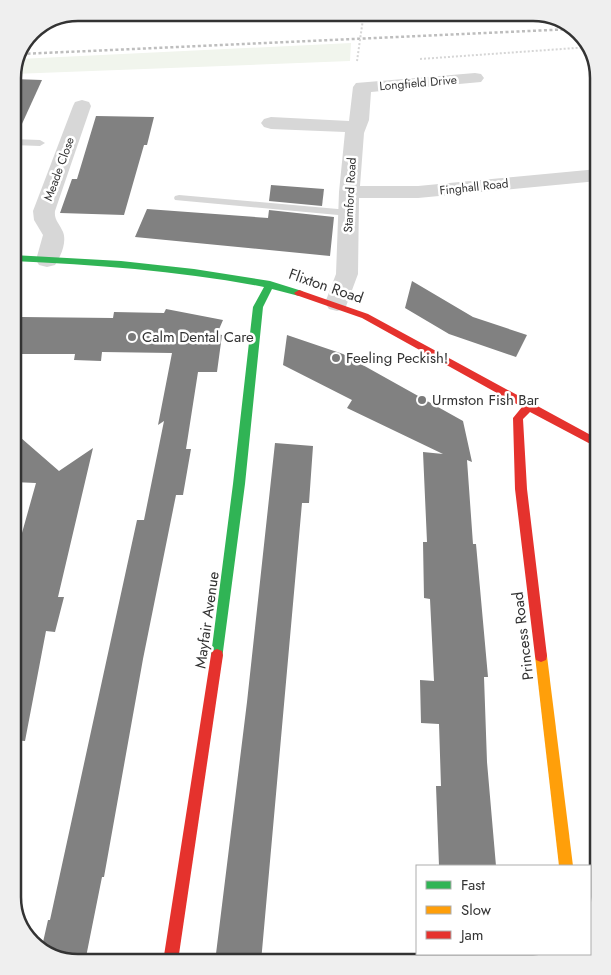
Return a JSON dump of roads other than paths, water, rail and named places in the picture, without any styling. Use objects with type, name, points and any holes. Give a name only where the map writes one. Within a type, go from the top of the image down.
[{"type":"street","name":"Longfield Drive","points":[[362,87],[475,78]]},
{"type":"street","name":"Stamford Road","points":[[337,303],[347,274],[349,192],[354,133],[359,120],[362,87]]},
{"type":"street","name":"Meade Close","points":[[47,260],[54,238],[53,233],[45,223],[44,211],[82,106]]},
{"type":"street","points":[[271,123],[356,127]]},
{"type":"street","name":"Finghall Road","points":[[349,192],[418,192],[590,176]]},
{"type":"street","name":"Flixton Road","points":[[21,258],[129,266],[270,284],[302,291],[337,303],[365,316],[590,440]]},
{"type":"street","name":"Mayfair Avenue","points":[[171,954],[220,642],[246,434],[258,307],[270,284]]},
{"type":"street","name":"Princess Road","points":[[529,406],[518,418],[521,489],[566,865]]},
{"type":"lane","points":[[21,142],[40,143]]},
{"type":"lane","points":[[179,198],[349,212]]},
{"type":"railway","points":[[27,54],[562,30]]},
{"type":"place","name":"Calm Dental Care","points":[[132,337]]},
{"type":"place","name":"Feeling Peckish!","points":[[336,358]]},
{"type":"place","name":"Urmston Fish Bar","points":[[422,400]]}]
